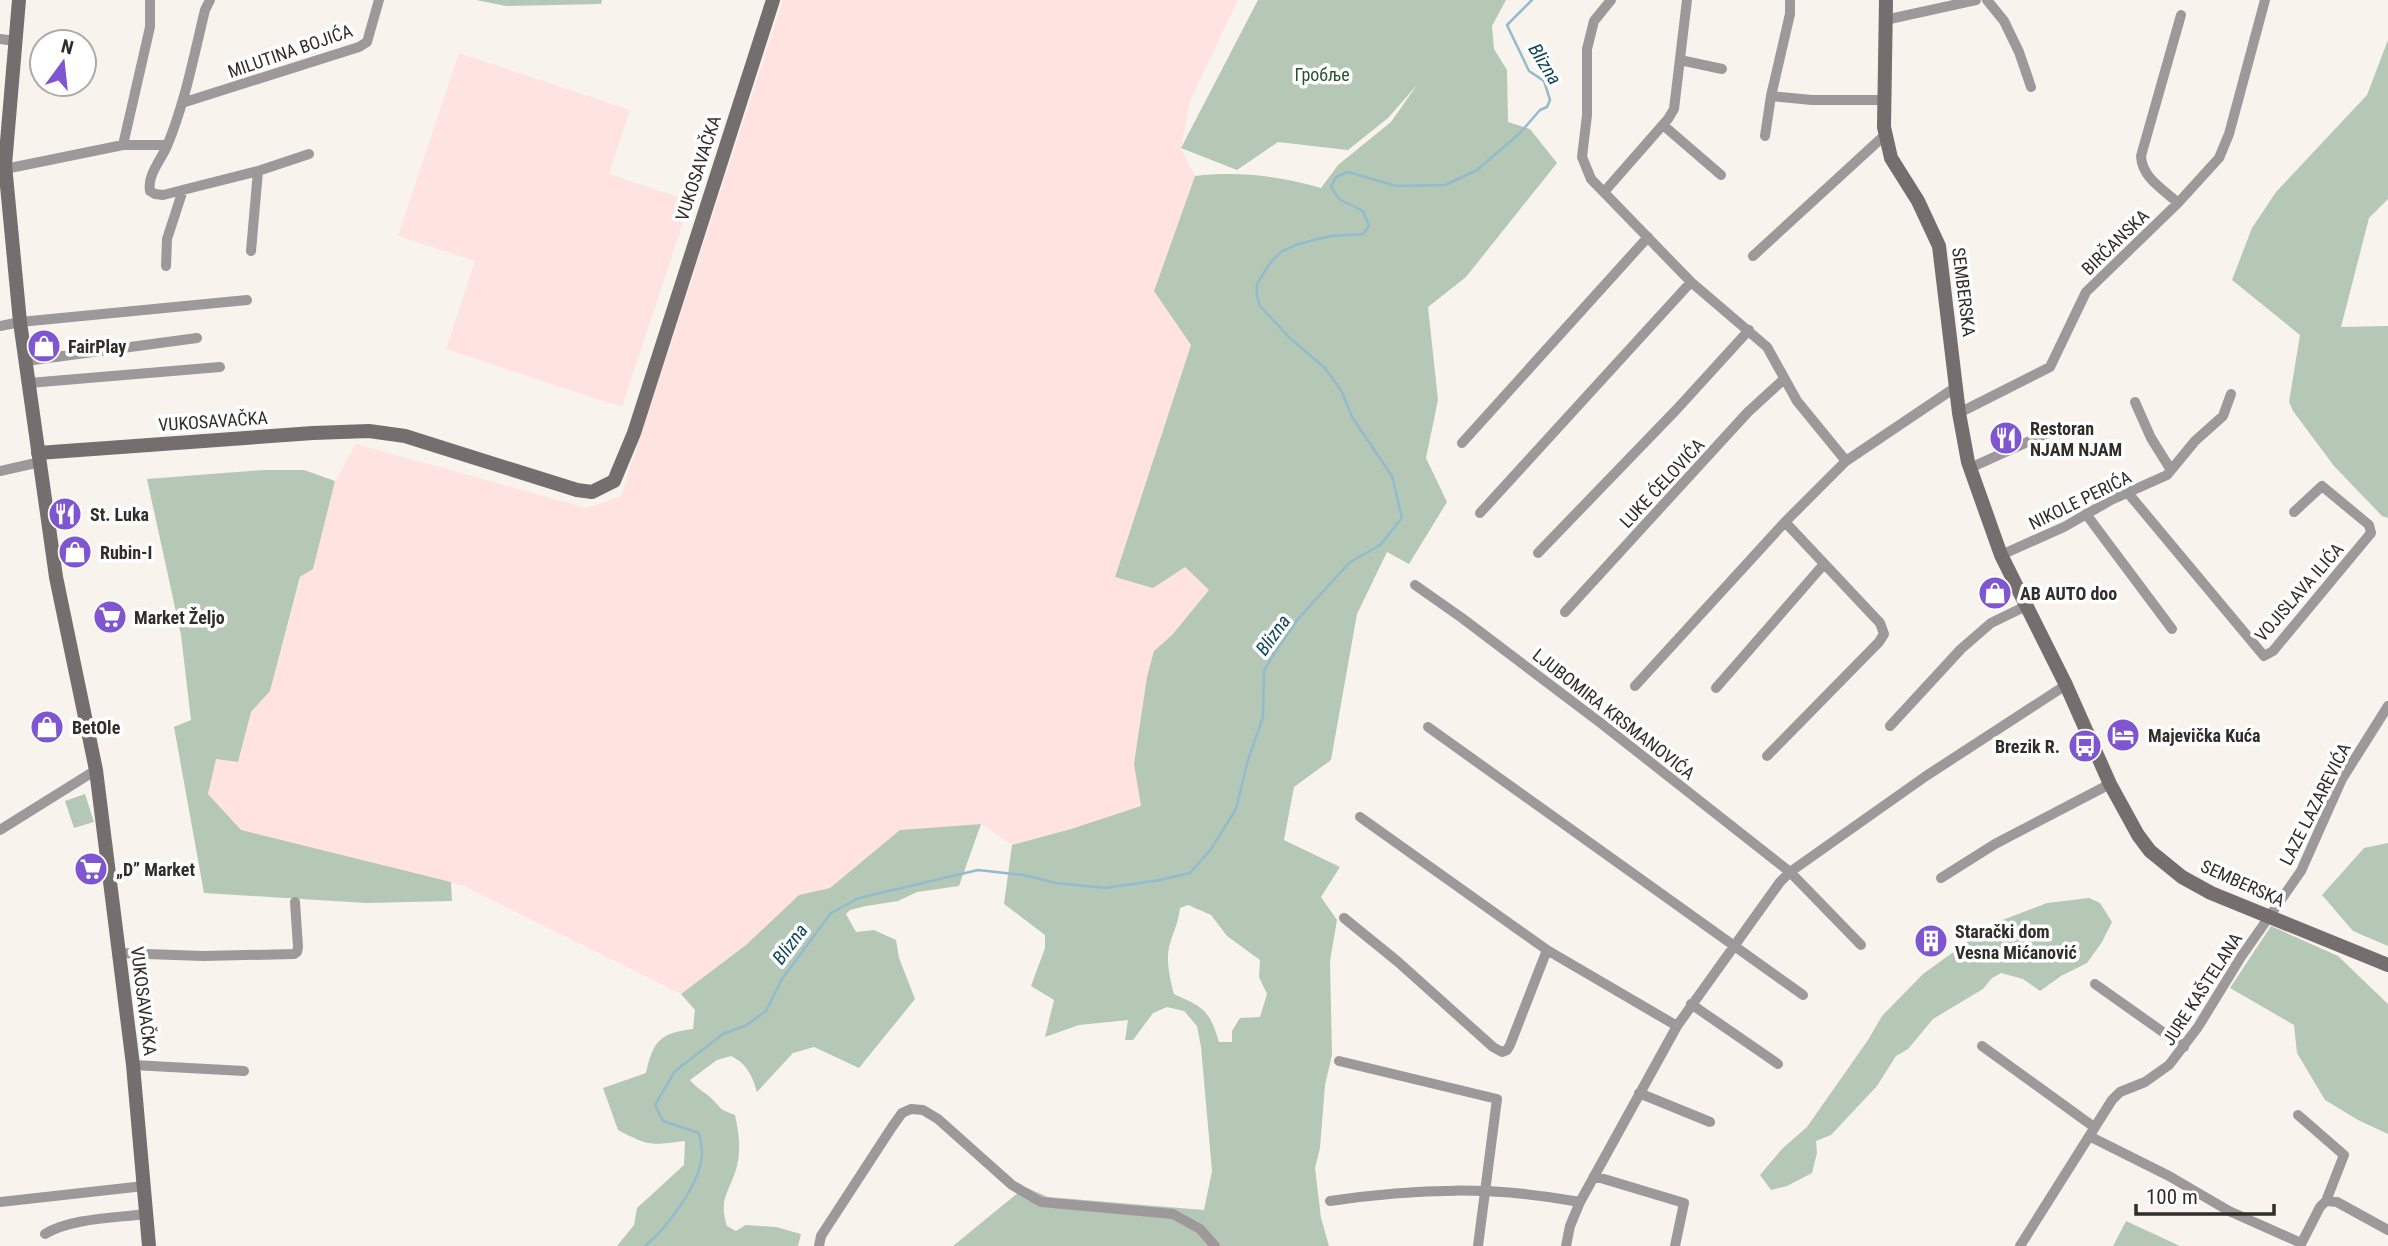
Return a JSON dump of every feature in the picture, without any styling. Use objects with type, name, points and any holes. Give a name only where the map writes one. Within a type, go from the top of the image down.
[{"type":"main road","points":[[19,0],[8,40],[3,195],[39,458]]},
{"type":"main road","name":"VUKOSAVAČKA","points":[[149,1246],[133,1065],[96,770],[56,577],[39,458],[300,434],[369,431],[405,436],[577,490],[593,492],[614,481],[634,433],[773,0]]},
{"type":"main road","name":"SEMBERSKA","points":[[1886,0],[1886,134],[1891,158],[1918,201],[1939,246],[1959,413],[1970,468],[2001,555],[2066,685],[2110,784],[2138,835],[2150,851],[2182,877],[2211,893],[2388,965]]},
{"type":"street","points":[[123,145],[150,27],[150,0]]},
{"type":"street","points":[[210,0],[205,10],[182,103],[167,145],[149,183],[150,191],[163,195],[258,171],[309,154]]},
{"type":"street","name":"MILUTINA BOJIĆA","points":[[182,103],[359,47],[367,41],[379,0]]},
{"type":"street","points":[[1611,0],[1594,21],[1587,49],[1587,116],[1582,151],[1584,165],[1591,179],[1691,282],[1767,347],[1797,401],[1846,461]]},
{"type":"street","points":[[1604,192],[1674,109],[1687,0]]},
{"type":"street","points":[[1765,136],[1771,96],[1790,14],[1790,0]]},
{"type":"street","points":[[1885,20],[1976,0]]},
{"type":"street","points":[[1987,0],[2004,21],[2020,52],[2031,87]]},
{"type":"street","name":"BIRČANSKA","points":[[1959,413],[2045,372],[2050,367],[2086,292],[2178,203],[2219,158],[2224,149],[2265,0]]},
{"type":"street","points":[[2178,203],[2146,174],[2141,156],[2181,15]]},
{"type":"street","points":[[1680,60],[1721,69]]},
{"type":"street","points":[[1771,96],[1812,100],[1885,100]]},
{"type":"street","points":[[1663,125],[1721,175]]},
{"type":"street","points":[[1753,257],[1886,134]]},
{"type":"street","points":[[5,169],[123,145],[167,145]]},
{"type":"street","points":[[251,251],[258,171]]},
{"type":"street","points":[[166,267],[167,239],[183,190]]},
{"type":"street","points":[[1462,443],[1648,237]]},
{"type":"street","points":[[1480,513],[1691,282]]},
{"type":"street","points":[[0,326],[247,300]]},
{"type":"street","points":[[1538,553],[1749,330]]},
{"type":"street","points":[[26,361],[197,338]]},
{"type":"street","points":[[29,383],[220,367]]},
{"type":"street","name":"LUKE ĆELOVIĆA","points":[[1565,611],[1748,412],[1784,379]]},
{"type":"street","points":[[1635,686],[1785,522],[1846,461],[1956,387]]},
{"type":"street","name":"NIKOLE PERIĆA","points":[[2001,555],[2156,481],[2171,470],[2194,441],[2223,416],[2231,394]]},
{"type":"street","points":[[2135,402],[2151,438],[2171,470]]},
{"type":"street","points":[[1970,468],[2045,434],[2066,429]]},
{"type":"street","points":[[0,471],[39,458]]},
{"type":"street","name":"VOJISLAVA ILIĆA","points":[[2128,493],[2264,656],[2281,641],[2371,533],[2369,525],[2322,486],[2294,512]]},
{"type":"street","points":[[2086,514],[2172,629]]},
{"type":"street","points":[[1767,756],[1884,634],[1880,623],[1785,522]]},
{"type":"street","points":[[1716,688],[1824,564]]},
{"type":"street","name":"LJUBOMIRA KRSMANOVIĆA","points":[[1415,585],[1559,691],[1790,872],[1861,945]]},
{"type":"street","points":[[1890,726],[1961,649],[1991,623],[2026,606]]},
{"type":"street","points":[[1566,1246],[1570,1226],[1580,1202],[1677,1026],[1764,902],[1790,872],[1945,763],[2066,685]]},
{"type":"street","name":"LAZE LAZAREVIĆA","points":[[2269,916],[2301,871],[2342,779],[2388,706]]},
{"type":"street","points":[[1428,727],[1803,995]]},
{"type":"street","points":[[0,830],[96,770]]},
{"type":"street","points":[[1941,878],[1996,844],[2110,784]]},
{"type":"street","points":[[1360,817],[1547,950],[1677,1026]]},
{"type":"street","points":[[119,953],[203,956],[294,954],[298,947],[295,902]]},
{"type":"street","name":"JURE KAŠTELANA","points":[[2020,1246],[2091,1131],[2116,1096],[2169,1065],[2184,1047],[2269,916]]},
{"type":"street","points":[[1344,918],[1502,1052],[1510,1045],[1547,950]]},
{"type":"street","points":[[2095,984],[2184,1047]]},
{"type":"street","points":[[1691,1004],[1778,1065]]},
{"type":"street","points":[[1982,1046],[2091,1131],[2229,1211],[2301,1245],[2320,1207],[2326,1201],[2344,1155],[2298,1115]]},
{"type":"street","points":[[1339,1061],[1497,1098],[1478,1246]]},
{"type":"street","points":[[133,1065],[244,1071]]},
{"type":"street","points":[[1639,1093],[1710,1122]]},
{"type":"street","points":[[819,1246],[821,1236],[892,1127],[902,1113],[911,1109],[923,1110],[938,1119],[1013,1185],[1041,1202],[1173,1214],[1200,1229],[1215,1246]]},
{"type":"street","points":[[1594,1176],[1684,1203],[1675,1246]]},
{"type":"street","points":[[0,1202],[144,1186]]},
{"type":"street","points":[[1330,1201],[1374,1195],[1485,1190],[1525,1192],[1580,1202]]},
{"type":"street","points":[[2326,1201],[2337,1202],[2388,1230]]},
{"type":"street","points":[[45,1234],[52,1229],[76,1223],[146,1214]]},
{"type":"shaded area","points":[[783,0],[1238,0],[1190,101],[1181,148],[1195,176],[1154,290],[1191,345],[1115,577],[1185,567],[1209,590],[1172,635],[1154,651],[1134,764],[1141,806],[1012,845],[981,824],[900,830],[830,888],[799,895],[746,945],[681,994],[464,886],[241,830],[208,794],[216,759],[238,762],[251,712],[270,691],[301,577],[313,569],[335,481],[356,444],[587,508],[621,496]]},
{"type":"shaded area","points":[[459,53],[630,110],[609,174],[690,201],[622,407],[446,349],[475,261],[398,236]]},
{"type":"green space","points":[[476,0],[602,0],[601,4],[506,6]]},
{"type":"green space","name":"Гробље","points":[[1258,0],[1506,0],[1492,26],[1494,49],[1507,70],[1508,122],[1530,129],[1557,163],[1466,277],[1428,307],[1438,400],[1426,458],[1447,502],[1409,564],[1387,552],[1357,614],[1331,760],[1294,787],[1284,840],[1340,867],[1321,897],[1337,920],[1330,961],[1332,1055],[1325,1085],[1320,1148],[1315,1168],[1321,1218],[1329,1246],[953,1246],[1025,1187],[1048,1197],[1204,1210],[1212,1171],[1197,1026],[1184,1011],[1167,1007],[1153,1013],[1133,1040],[1125,1040],[1128,1020],[1079,1025],[1045,1037],[1054,1000],[1031,986],[1045,948],[1045,935],[1004,904],[1012,845],[1141,806],[1134,764],[1147,677],[1154,651],[1172,635],[1209,590],[1185,567],[1153,588],[1115,577],[1191,345],[1154,291],[1195,176],[1259,176],[1321,188],[1338,165],[1391,122],[1417,85],[1388,118],[1348,150],[1278,142],[1237,170],[1181,148]],"holes":[[[1188,905],[1211,915],[1227,936],[1260,960],[1259,977],[1267,994],[1260,1017],[1240,1018],[1232,1031],[1232,1042],[1219,1042],[1204,1011],[1174,994],[1170,977],[1168,952],[1180,908]]]},
{"type":"green space","points":[[2388,40],[2388,199],[2369,218],[2341,327],[2388,326],[2388,518],[2382,516],[2334,466],[2293,411],[2289,402],[2300,335],[2232,280],[2252,228],[2276,192],[2367,95]]},
{"type":"green space","points":[[264,470],[304,470],[335,481],[313,569],[300,577],[270,691],[251,712],[238,762],[216,759],[208,794],[241,830],[451,882],[452,901],[366,903],[204,893],[174,727],[191,720],[181,635],[147,479]]},
{"type":"green space","points":[[85,794],[94,822],[74,828],[65,801]]},
{"type":"green space","points":[[981,824],[959,886],[917,892],[898,901],[850,910],[846,914],[856,932],[874,930],[896,940],[899,958],[915,999],[859,1068],[814,1047],[793,1053],[757,1092],[748,1071],[731,1056],[717,1060],[690,1080],[722,1109],[735,1115],[739,1153],[724,1202],[727,1226],[736,1231],[746,1225],[776,1227],[801,1234],[798,1246],[617,1246],[634,1225],[637,1208],[684,1165],[685,1141],[651,1143],[618,1130],[603,1088],[646,1073],[655,1046],[665,1036],[693,1029],[695,1010],[681,994],[746,945],[799,895],[830,888],[900,830]]},
{"type":"green space","points":[[2388,843],[2388,946],[2353,931],[2322,895],[2364,848]]},
{"type":"green space","points":[[2089,898],[2100,903],[2112,922],[2087,963],[2061,976],[2040,991],[2023,979],[2001,973],[1992,978],[1983,989],[1933,1019],[1908,1049],[1896,1056],[1877,1086],[1831,1135],[1816,1141],[1817,1153],[1812,1173],[1787,1186],[1771,1190],[1760,1175],[1782,1149],[1807,1127],[1882,1016],[1923,974],[1992,924],[2047,903]]},
{"type":"green space","points":[[2271,926],[2338,956],[2388,1004],[2388,1134],[2325,1100],[2297,1053],[2294,1025],[2230,988]]},
{"type":"green space","points":[[2126,1221],[2180,1246],[2113,1246]]},
{"type":"waterway","name":"Blizna","points":[[645,1246],[681,1204],[696,1178],[702,1154],[699,1133],[663,1121],[655,1105],[675,1071],[723,1034],[747,1025],[766,1011],[782,979],[831,913],[859,898],[978,870],[1105,888],[1160,880],[1190,873],[1211,849],[1236,809],[1248,760],[1263,717],[1264,671],[1298,619],[1349,563],[1380,545],[1402,518],[1392,476],[1352,417],[1342,392],[1325,368],[1290,338],[1260,306],[1257,284],[1270,263],[1281,252],[1298,244],[1331,236],[1363,234],[1369,226],[1363,211],[1339,199],[1331,187],[1336,177],[1348,172],[1396,186],[1445,185],[1477,170],[1520,133],[1540,110],[1547,107],[1550,100],[1544,81],[1529,71],[1507,25],[1532,0]]},
{"type":"place","name":"FairPlay","points":[[44,346]]},
{"type":"place","name":"Restoran NJAM NJAM","points":[[2006,438]]},
{"type":"place","name":"St. Luka","points":[[65,514]]},
{"type":"place","name":"Rubin-I","points":[[75,552]]},
{"type":"place","name":"AB AUTO doo","points":[[1995,593]]},
{"type":"place","name":"Market Željo","points":[[110,617]]},
{"type":"place","name":"BetOle","points":[[47,727]]},
{"type":"place","name":"Majevička Kuća","points":[[2123,735]]},
{"type":"place","name":"Brezik R.","points":[[2085,746]]},
{"type":"place","name":"„D” Market","points":[[91,869]]},
{"type":"place","name":"Starački dom Vesna Mićanović","points":[[1931,941]]}]
